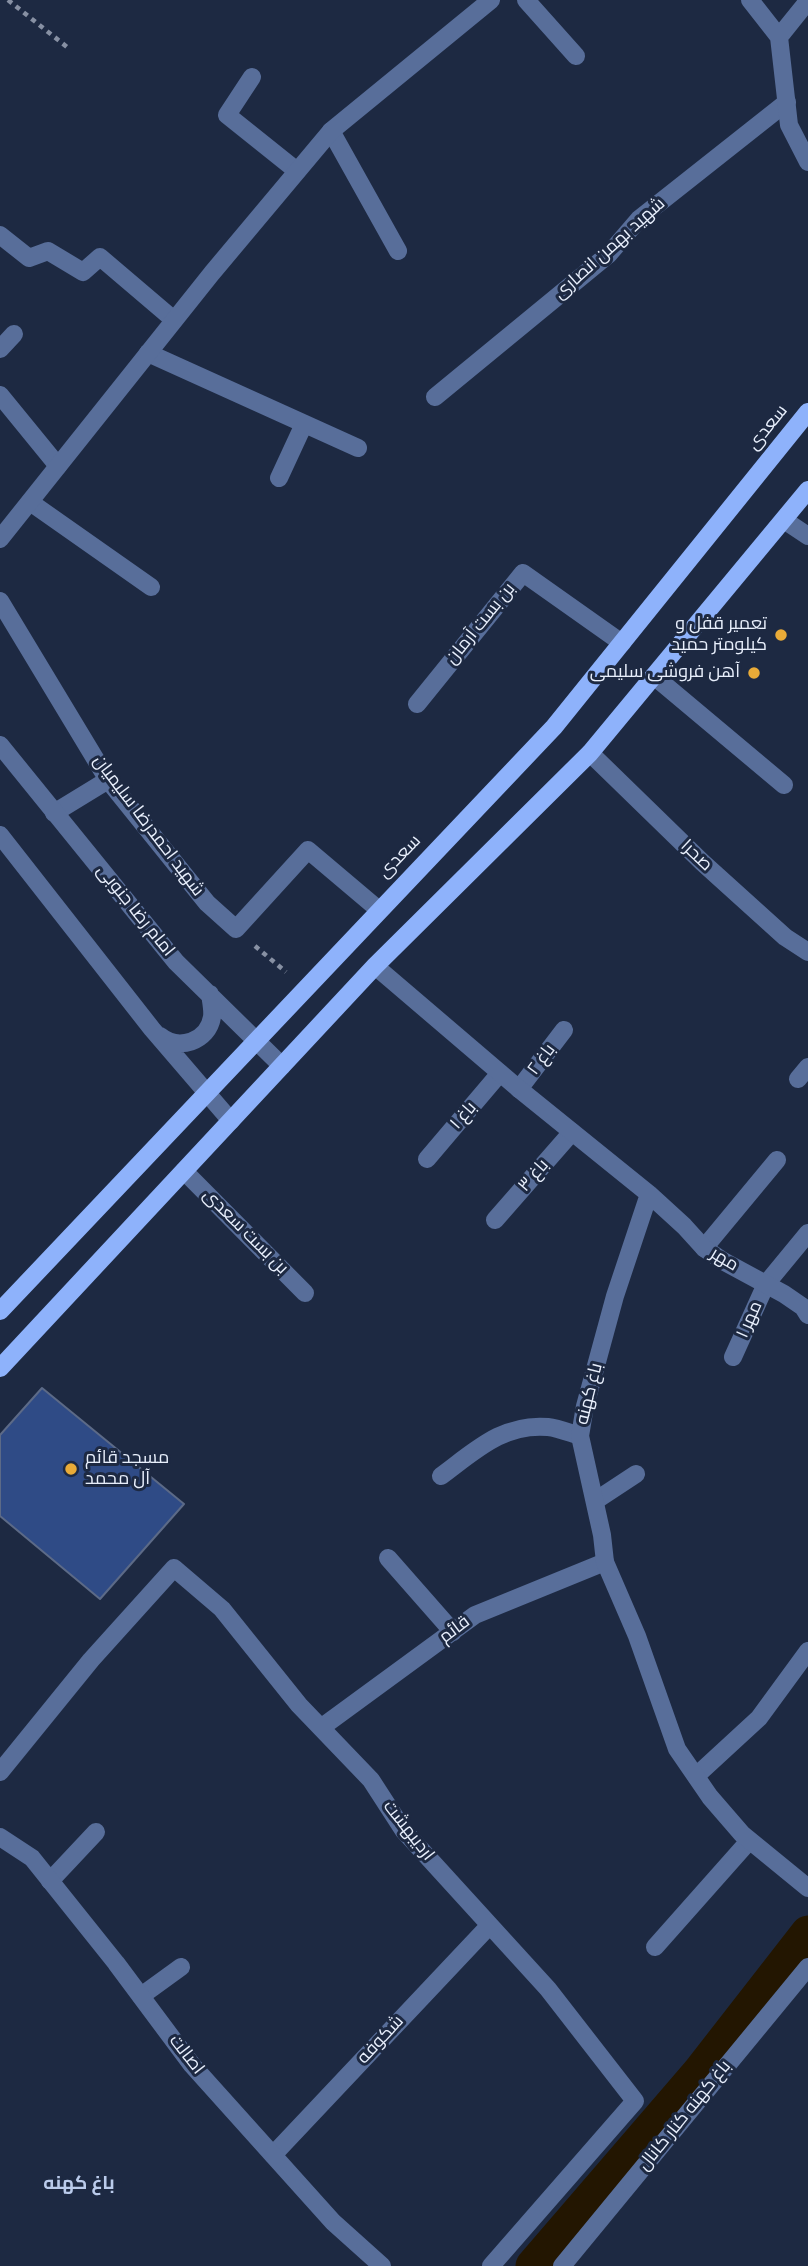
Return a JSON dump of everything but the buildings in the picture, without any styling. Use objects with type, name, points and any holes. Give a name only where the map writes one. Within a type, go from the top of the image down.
[{"type":"main road","name":"سعدی","points":[[0,1311],[554,727],[808,412]]},
{"type":"main road","points":[[0,1368],[375,966],[590,754],[808,489]]},
{"type":"street","points":[[0,539],[174,320],[331,131],[491,0]]},
{"type":"street","points":[[526,0],[576,55]]},
{"type":"street","points":[[750,0],[779,37],[789,125],[808,162]]},
{"type":"street","points":[[779,37],[808,1]]},
{"type":"street","points":[[252,77],[227,115],[297,171]]},
{"type":"street","name":"شهید بهمن انصاری","points":[[435,397],[609,254],[639,219],[787,102]]},
{"type":"street","points":[[331,131],[398,251]]},
{"type":"street","points":[[0,235],[29,258],[48,251],[83,272],[100,257],[174,320]]},
{"type":"street","points":[[0,349],[14,334]]},
{"type":"street","points":[[148,353],[358,448]]},
{"type":"street","points":[[0,395],[58,466]]},
{"type":"street","points":[[279,478],[304,424]]},
{"type":"street","points":[[30,502],[150,587]]},
{"type":"street","points":[[784,520],[808,536]]},
{"type":"street","name":"بن بست آرمان","points":[[416,704],[523,573],[622,643]]},
{"type":"street","name":"شهید احمدرضا سلیمیان","points":[[0,601],[108,780],[207,903],[236,929]]},
{"type":"street","points":[[654,676],[784,785]]},
{"type":"street","name":"امام رضا جنوبی","points":[[0,745],[176,962],[282,1066]]},
{"type":"street","name":"صحرا","points":[[590,754],[702,862],[785,937],[808,952]]},
{"type":"street","points":[[54,813],[108,780]]},
{"type":"street","points":[[2,842],[152,1029],[231,1121]]},
{"type":"street","points":[[236,929],[308,850],[379,910]]},
{"type":"street","points":[[375,966],[519,1089],[649,1194]]},
{"type":"street","points":[[152,1029],[175,1045],[185,1045],[198,1038],[212,1018],[210,995]]},
{"type":"street","name":"باغ ۲","points":[[519,1089],[564,1030]]},
{"type":"street","name":"باغ ۱","points":[[427,1159],[500,1073]]},
{"type":"street","name":"باغ ۳","points":[[495,1220],[572,1132]]},
{"type":"street","points":[[704,1248],[777,1160]]},
{"type":"street","name":"بن بست سعدی","points":[[184,1171],[305,1293]]},
{"type":"street","name":"مهر","points":[[649,1194],[704,1248],[793,1301],[808,1315]]},
{"type":"street","name":"باغ کهنه","points":[[649,1194],[615,1296],[585,1406],[580,1436],[605,1562],[637,1636],[677,1749],[710,1797],[749,1841],[808,1888]]},
{"type":"street","name":"مهر ۱","points":[[733,1357],[766,1284],[808,1233]]},
{"type":"street","points":[[441,1476],[487,1442],[513,1429],[549,1427],[580,1436]]},
{"type":"street","points":[[595,1502],[636,1474]]},
{"type":"street","points":[[388,1558],[453,1632]]},
{"type":"street","name":"قائم","points":[[322,1727],[475,1615],[605,1562]]},
{"type":"street","name":"اردیبهشت","points":[[0,1772],[91,1660],[174,1568],[222,1609],[299,1705],[371,1780],[404,1831],[548,1989],[635,2101],[491,2266]]},
{"type":"street","points":[[696,1776],[759,1718],[808,1651]]},
{"type":"street","points":[[50,1881],[96,1832]]},
{"type":"street","name":"اصالت","points":[[0,1837],[32,1858],[192,2065],[332,2222],[382,2266]]},
{"type":"street","points":[[654,1947],[749,1841]]},
{"type":"street","name":"شکوفه","points":[[273,2155],[489,1926]]},
{"type":"street","points":[[141,1996],[181,1967]]},
{"type":"street","name":"باغ کهنه کنار کانال","points":[[562,2266],[808,1967]]},
{"type":"path","points":[[8,0],[67,47]]},
{"type":"path","points":[[236,929],[304,988]]},
{"type":"waterway","points":[[533,2266],[699,2073],[808,1933]]},
{"type":"place","name":"تعمیر قفل و کیلومتر حمید","points":[[781,635]]},
{"type":"place","name":"آهن فروشی سلیمی","points":[[754,673]]},
{"type":"place","name":"مسجد قائم آل محمد","points":[[71,1469]]},
{"type":"district","name":"باغ کهنه","points":[[79,2184]]}]
